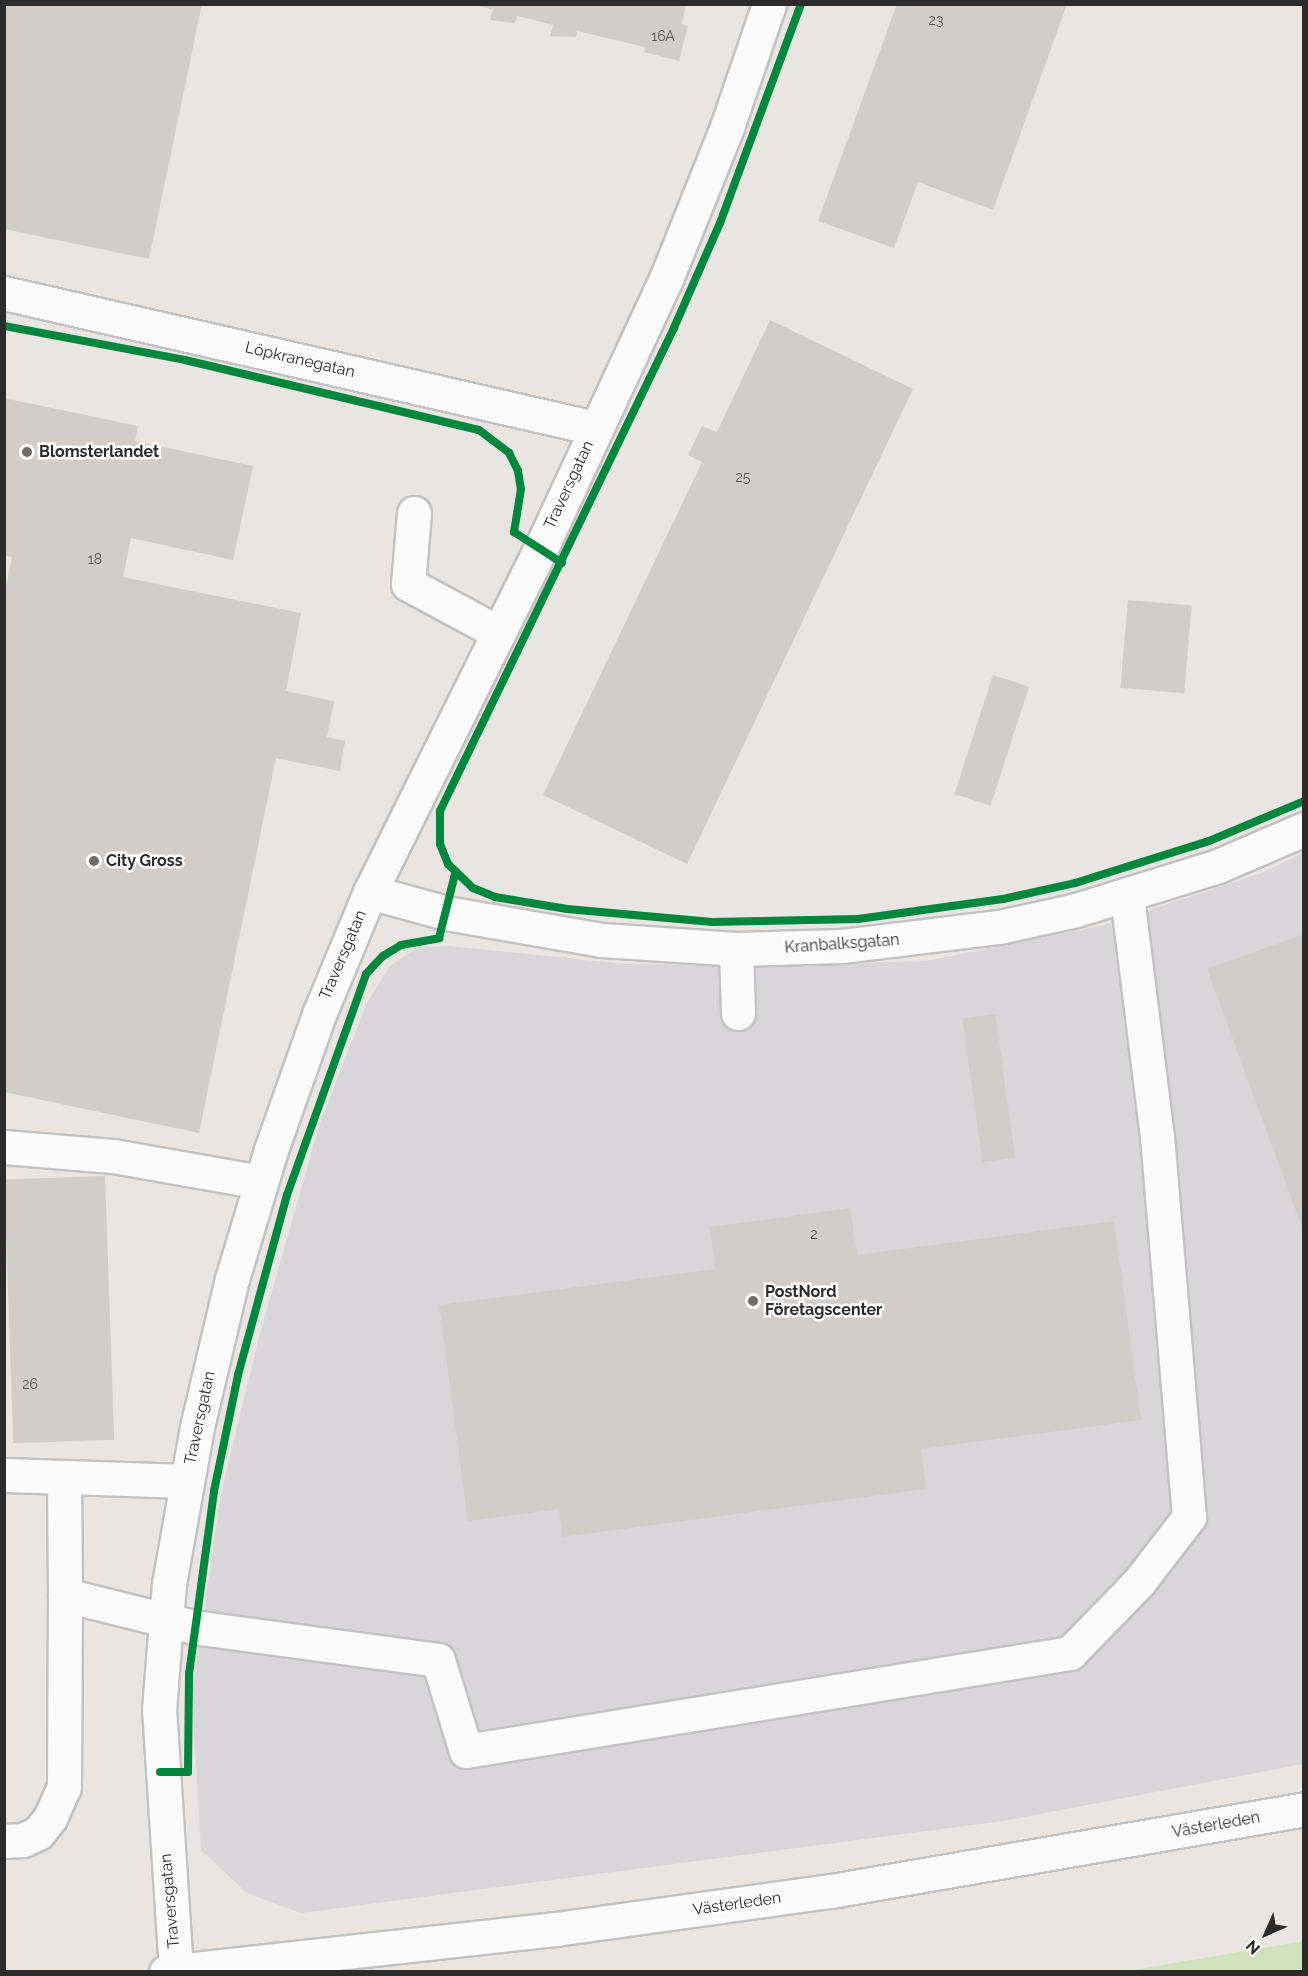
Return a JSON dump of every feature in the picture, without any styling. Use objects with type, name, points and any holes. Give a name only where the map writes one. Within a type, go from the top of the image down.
[{"type":"street","name":"Traversgatan","points":[[171,1971],[159,1751],[159,1710],[169,1620],[170,1584],[188,1481],[232,1279],[261,1182],[320,1012],[370,892],[499,633],[666,279],[727,127],[769,4]]},
{"type":"street","name":"Löpkranegatan","points":[[4,293],[595,428]]},
{"type":"street","points":[[414,513],[408,584],[499,633]]},
{"type":"street","name":"Kranbalksgatan","points":[[370,892],[524,929],[603,940],[736,948],[841,946],[920,939],[999,927],[1127,896],[1218,866],[1304,829]]},
{"type":"street","points":[[65,1595],[169,1620],[438,1660],[466,1751],[1070,1653],[1139,1582],[1189,1517],[1157,1137],[1127,896]]},
{"type":"street","points":[[736,948],[738,1013]]},
{"type":"street","points":[[4,1147],[113,1156],[261,1182]]},
{"type":"street","points":[[4,1475],[188,1481]]},
{"type":"street","points":[[4,1841],[23,1840],[38,1833],[50,1818],[64,1787],[64,1477]]},
{"type":"street","name":"Västerleden","points":[[171,1971],[556,1929],[831,1891],[1304,1809]]},
{"type":"shaded area","points":[[1303,853],[1303,1764],[1003,1821],[301,1913],[247,1893],[201,1850],[192,1692],[221,1494],[259,1337],[320,1123],[366,1005],[389,967],[418,947],[450,946],[624,964],[788,965],[926,961],[1101,926],[1262,873]]},
{"type":"green space","points":[[1303,1941],[1303,1971],[1128,1971]]},
{"type":"building","points":[[4,4],[202,4],[149,259],[4,229]]},
{"type":"building","points":[[473,4],[686,4],[682,24],[688,26],[679,61],[644,52],[645,47],[577,31],[576,37],[550,36],[553,25],[517,16],[515,23],[490,20],[493,10]]},
{"type":"building","points":[[897,4],[1067,4],[993,210],[918,182],[894,248],[818,221]]},
{"type":"building","points":[[770,320],[913,389],[687,864],[543,795],[702,462],[688,455],[702,426],[717,432]]},
{"type":"building","points":[[4,398],[138,426],[135,441],[253,466],[233,560],[131,538],[123,577],[301,613],[286,691],[334,701],[327,737],[345,741],[340,771],[276,758],[199,1133],[4,1092],[4,596],[12,557],[4,555]]},
{"type":"building","points":[[1128,600],[1192,606],[1184,693],[1120,688]]},
{"type":"building","points":[[993,675],[1029,687],[991,806],[954,794]]},
{"type":"building","points":[[1304,934],[1304,1230],[1303,1230],[1207,969]]},
{"type":"building","points":[[995,1014],[1015,1158],[983,1162],[962,1019]]},
{"type":"building","points":[[105,1176],[114,1440],[13,1443],[4,1180]]},
{"type":"building","points":[[850,1208],[857,1255],[1114,1221],[1141,1420],[921,1449],[926,1489],[562,1537],[559,1509],[468,1521],[439,1305],[715,1269],[710,1227]]},
{"type":"cycle path","points":[[801,4],[720,223],[674,328],[440,811],[440,844],[448,864],[473,888],[495,897],[567,909],[712,922],[858,919],[1003,899],[1075,883],[1209,841],[1304,801]]},
{"type":"cycle path","points":[[4,326],[185,360],[479,430],[509,453],[518,471],[521,489],[514,532],[562,563]]},
{"type":"cycle path","points":[[160,1772],[188,1772],[189,1674],[214,1491],[238,1375],[287,1195],[366,974],[383,956],[401,945],[439,938],[455,874]]},
{"type":"place","name":"Blomsterlandet","points":[[27,452]]},
{"type":"place","name":"City Gross","points":[[94,861]]},
{"type":"place","name":"PostNord Företagscenter","points":[[753,1301]]}]
